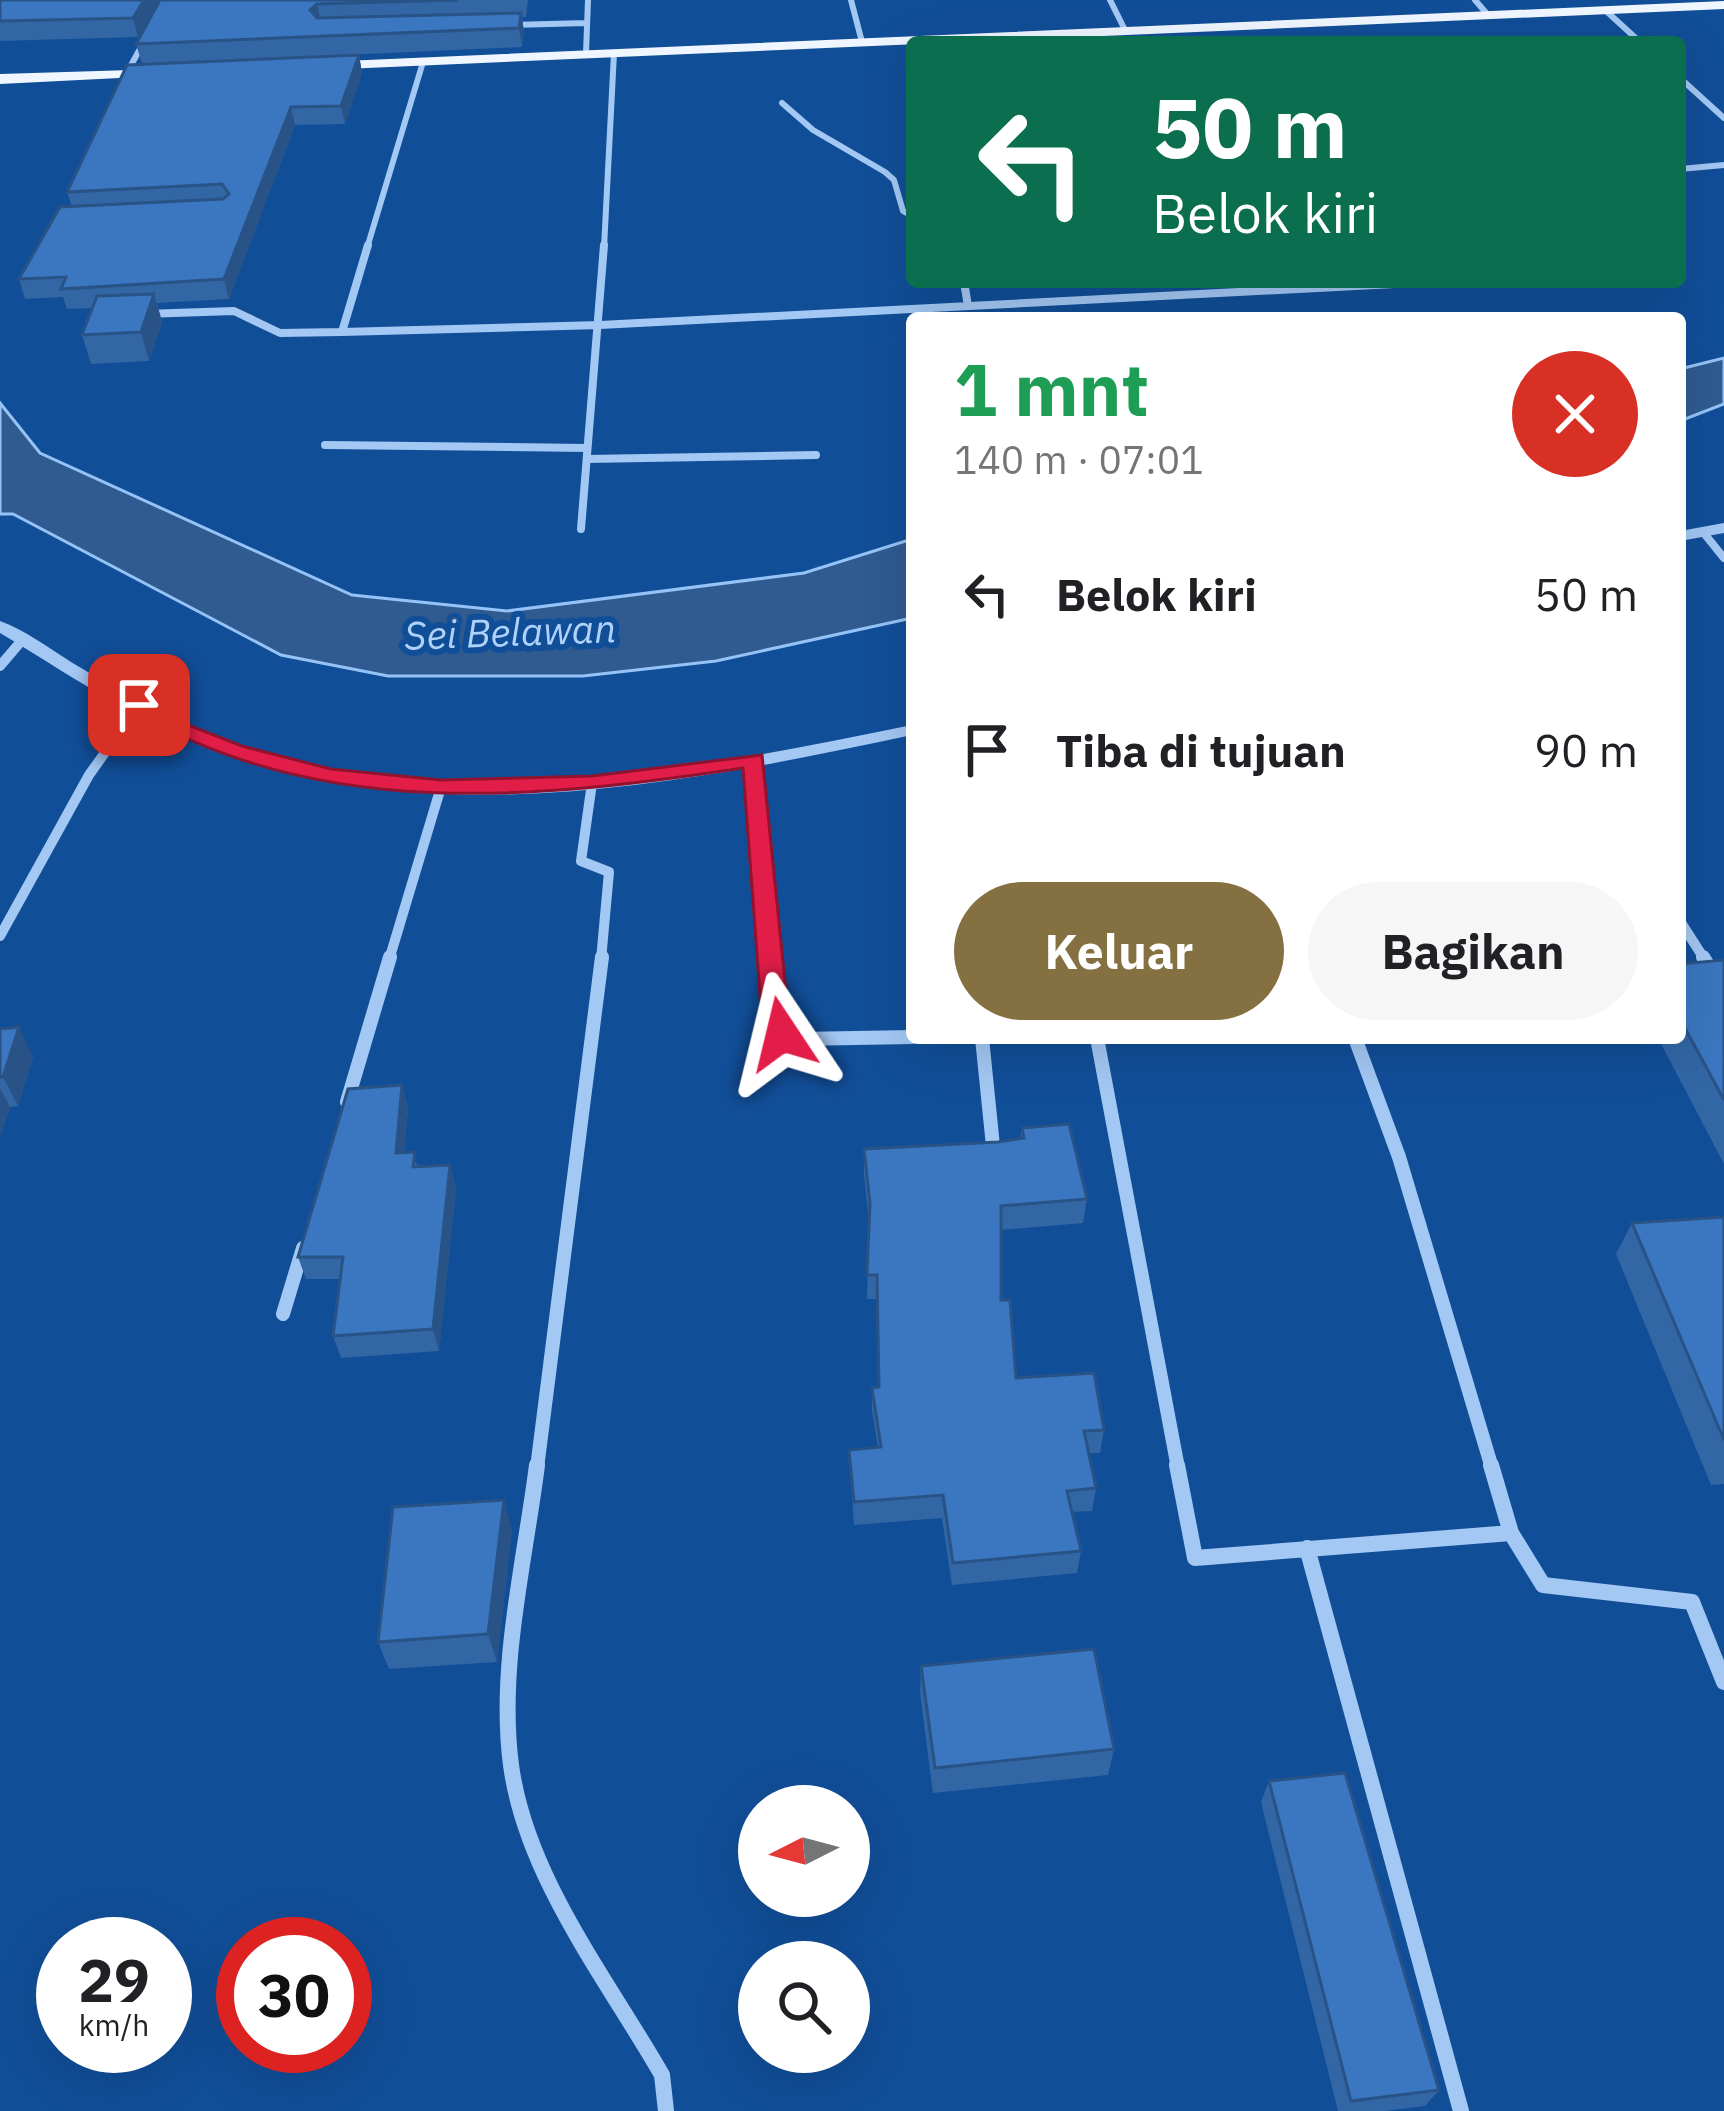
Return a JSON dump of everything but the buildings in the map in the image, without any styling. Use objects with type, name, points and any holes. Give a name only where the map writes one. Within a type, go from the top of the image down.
[{"type":"main road","points":[[1081,36],[1605,10],[1634,4],[1724,4]]},
{"type":"main road","points":[[309,66],[906,41]]},
{"type":"main road","points":[[0,79],[172,72]]},
{"type":"street","points":[[586,54],[588,0]]},
{"type":"street","points":[[851,0],[862,42]]},
{"type":"street","points":[[1110,0],[1118,35]]},
{"type":"street","points":[[1474,0],[1488,15]]},
{"type":"street","points":[[1605,10],[1633,36]]},
{"type":"street","points":[[117,94],[156,18]]},
{"type":"street","points":[[499,25],[587,23]]},
{"type":"street","points":[[581,529],[600,325],[614,52]]},
{"type":"street","points":[[342,332],[423,62]]},
{"type":"street","points":[[1686,83],[1724,118]]},
{"type":"street","points":[[782,103],[798,123],[826,133],[886,172],[894,180],[906,213]]},
{"type":"street","points":[[1686,168],[1724,165]]},
{"type":"street","points":[[965,288],[968,306]]},
{"type":"street","points":[[137,315],[234,311],[280,333],[342,332],[600,325],[1244,288]]},
{"type":"street","points":[[1003,304],[1006,312]]},
{"type":"street","points":[[325,445],[587,454],[816,455]]},
{"type":"street","points":[[1686,535],[1724,527]]},
{"type":"street","points":[[1703,532],[1724,558]]},
{"type":"street","points":[[0,626],[184,732],[233,751],[331,776],[441,787],[592,783],[906,734]]},
{"type":"street","points":[[0,666],[23,639]]},
{"type":"street","points":[[0,936],[89,775],[139,705]]},
{"type":"street","points":[[754,760],[776,1021],[782,1034],[798,1039],[906,1037]]},
{"type":"street","points":[[592,783],[581,861],[609,872],[610,893],[509,1688],[511,1766],[538,1861],[662,2074],[666,2111]]},
{"type":"street","points":[[345,1108],[441,787]]},
{"type":"street","points":[[1686,931],[1724,990]]},
{"type":"street","points":[[983,1044],[994,1156]]},
{"type":"street","points":[[1098,1044],[1195,1558],[1511,1533]]},
{"type":"street","points":[[1356,1044],[1400,1157],[1511,1533],[1543,1585],[1692,1602],[1724,1682]]},
{"type":"street","points":[[283,1315],[310,1223]]},
{"type":"street","points":[[1307,1548],[1461,2111]]},
{"type":"water","points":[[1724,358],[1724,404],[1686,419],[1686,368]]},
{"type":"water","name":"Sei Belawan","points":[[0,403],[40,453],[352,595],[507,611],[804,573],[906,541],[906,619],[716,661],[583,676],[388,676],[281,655],[13,514],[0,514]]},
{"type":"route","points":[[139,705],[184,732],[233,751],[331,776],[441,787],[592,783],[754,760],[776,1021],[782,1034]]}]
